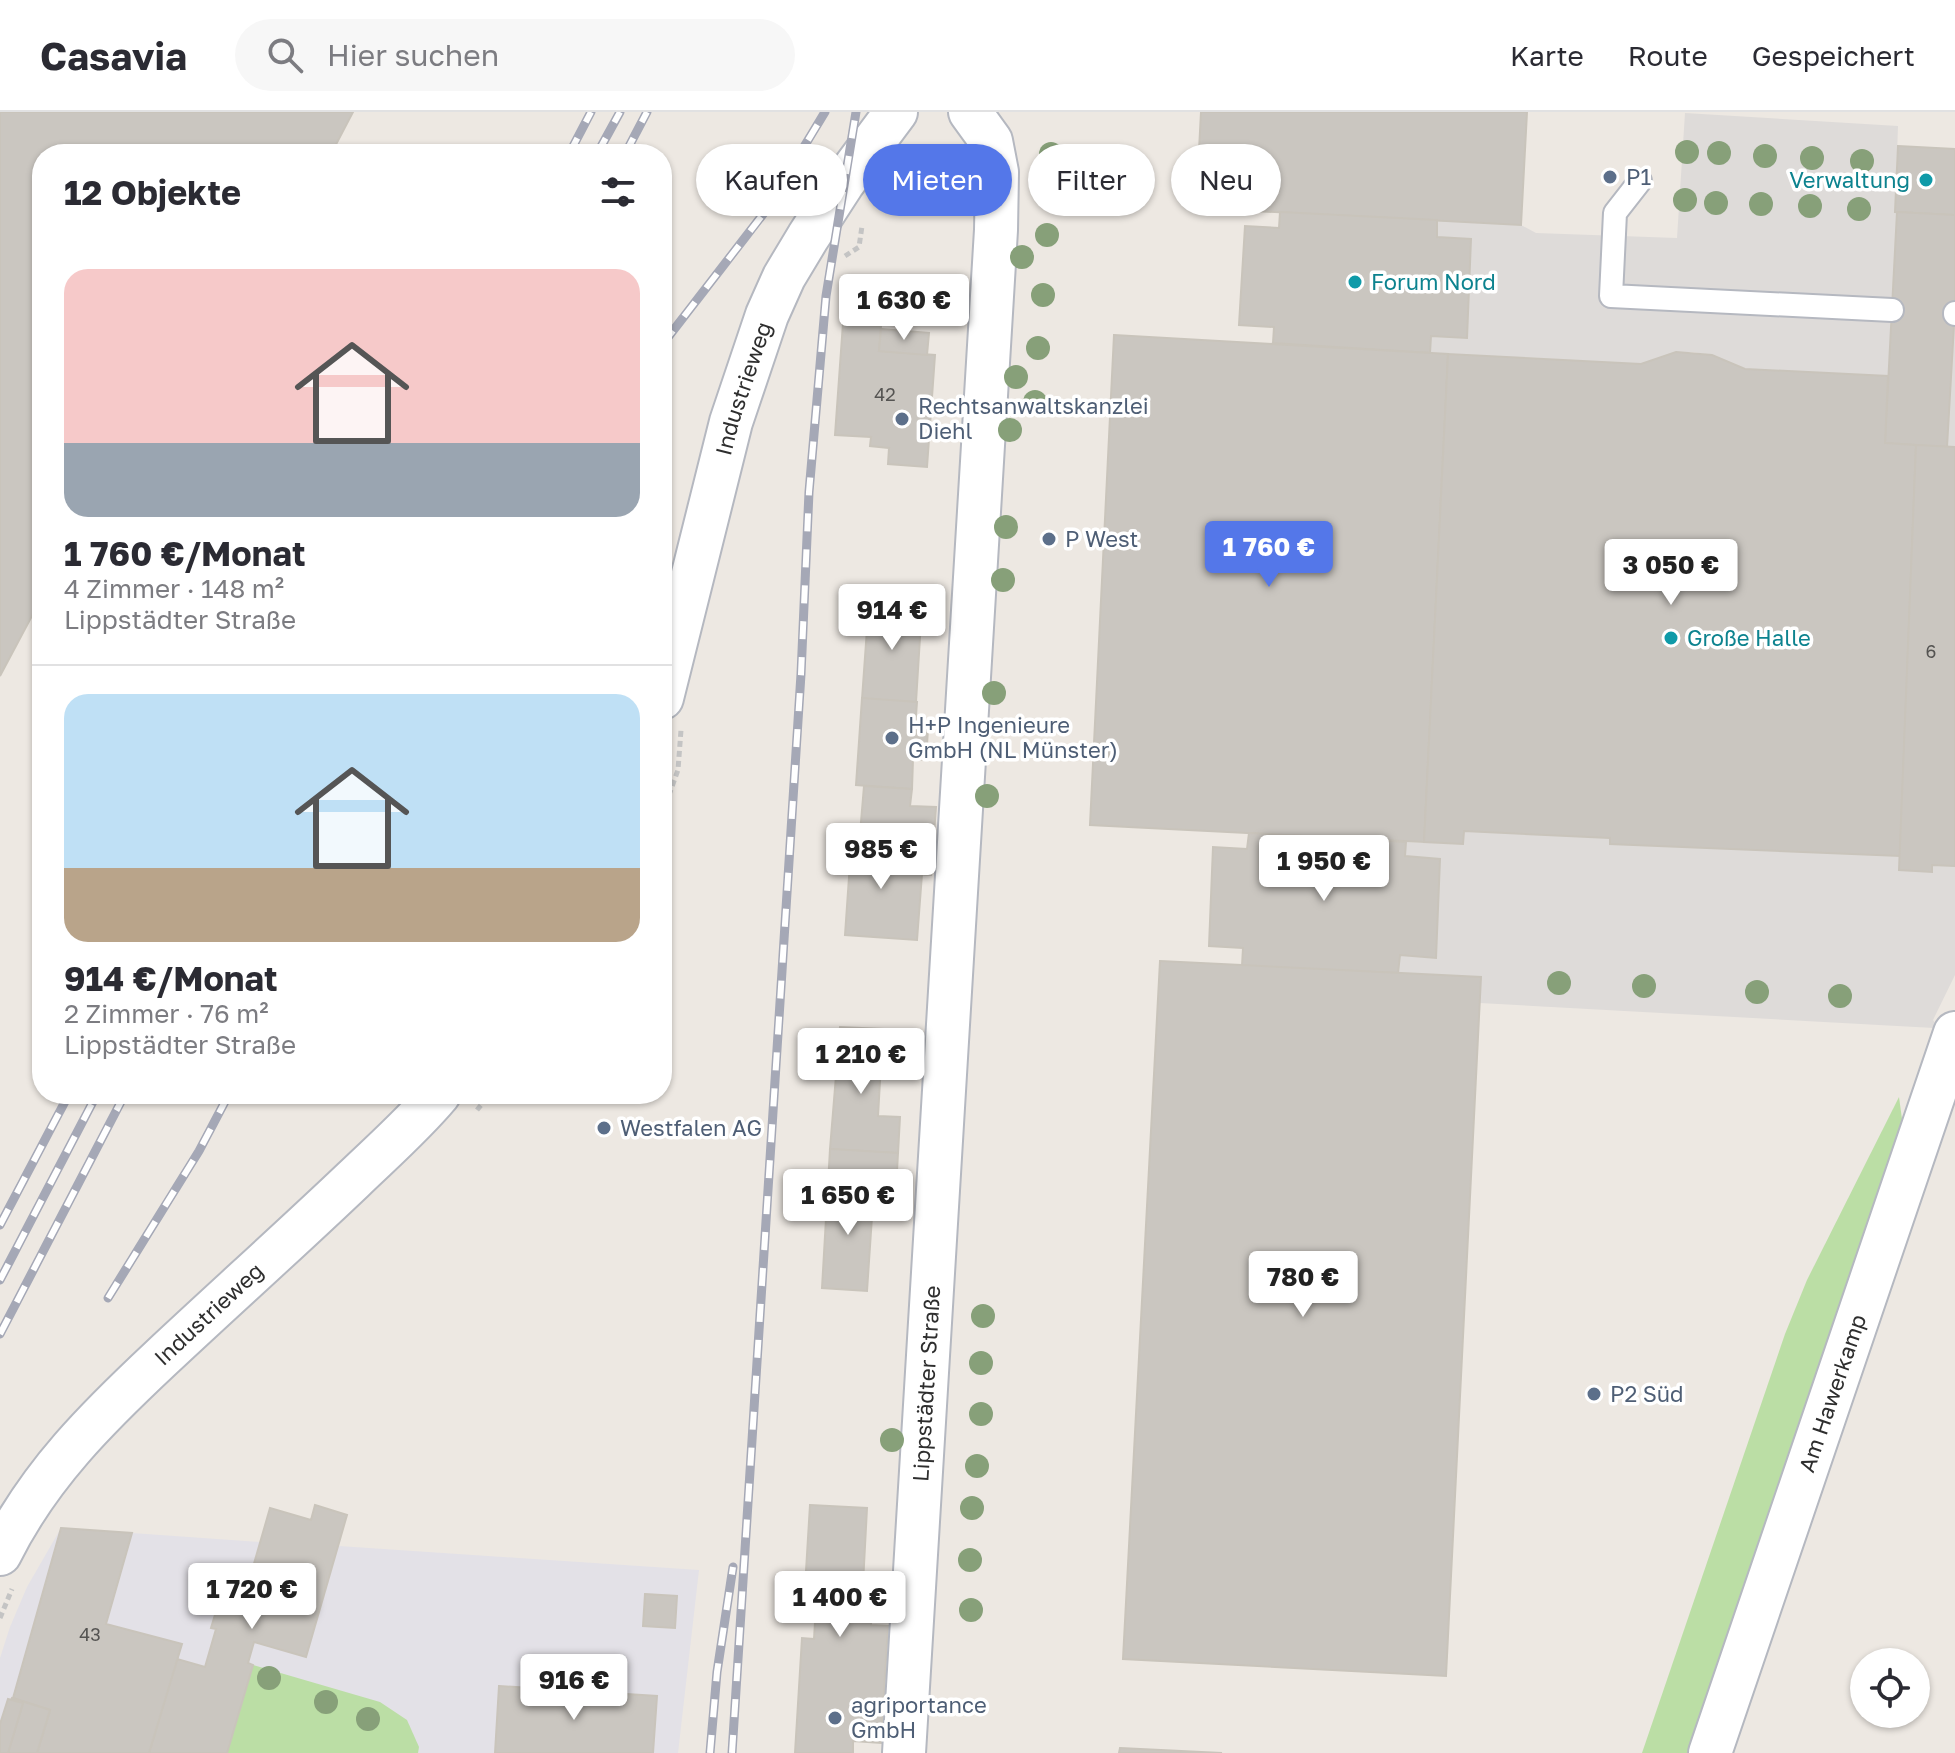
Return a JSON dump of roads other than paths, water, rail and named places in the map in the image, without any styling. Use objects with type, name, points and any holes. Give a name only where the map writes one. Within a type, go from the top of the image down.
[{"type":"street","name":"Industrieweg","points":[[672,712],[731,422],[767,315],[784,277],[822,216],[896,112]]},
{"type":"street","name":"Lippstädter Straße","points":[[904,1753],[996,230],[997,172],[991,141],[970,112]]},
{"type":"street","name":"Am Hawerkamp","points":[[1710,1753],[1955,1033]]},
{"type":"street","name":"Industrieweg","points":[[0,1554],[25,1507],[84,1433],[181,1339],[297,1234],[429,1104]]},
{"type":"lane","points":[[1640,181],[1615,213],[1611,296],[1892,310]]},
{"type":"railway","points":[[574,144],[591,112]]},
{"type":"railway","points":[[602,144],[620,112]]},
{"type":"railway","points":[[630,144],[647,112]]},
{"type":"railway","points":[[672,332],[764,213],[825,112]]},
{"type":"railway","points":[[732,1753],[801,674],[809,492],[826,296],[856,112]]},
{"type":"railway","points":[[0,1225],[64,1104]]},
{"type":"railway","points":[[0,1280],[92,1104]]},
{"type":"railway","points":[[0,1334],[120,1104]]},
{"type":"railway","points":[[108,1298],[199,1151],[224,1104]]},
{"type":"railway","points":[[710,1753],[717,1672],[733,1567]]},
{"type":"place","name":"P1","points":[[1610,177]]},
{"type":"place","name":"Verwaltung","points":[[1926,180]]},
{"type":"place","name":"Forum Nord","points":[[1355,282]]},
{"type":"place","name":"Rechtsanwaltskanzlei Diehl","points":[[902,419]]},
{"type":"place","name":"P West","points":[[1049,539]]},
{"type":"place","name":"Große Halle","points":[[1671,638]]},
{"type":"place","name":"H+P Ingenieure GmbH (NL Münster)","points":[[892,738]]},
{"type":"place","name":"Westfalen AG","points":[[604,1128]]},
{"type":"place","name":"P2 Süd","points":[[1594,1394]]},
{"type":"place","name":"agriportance GmbH","points":[[835,1718]]}]
